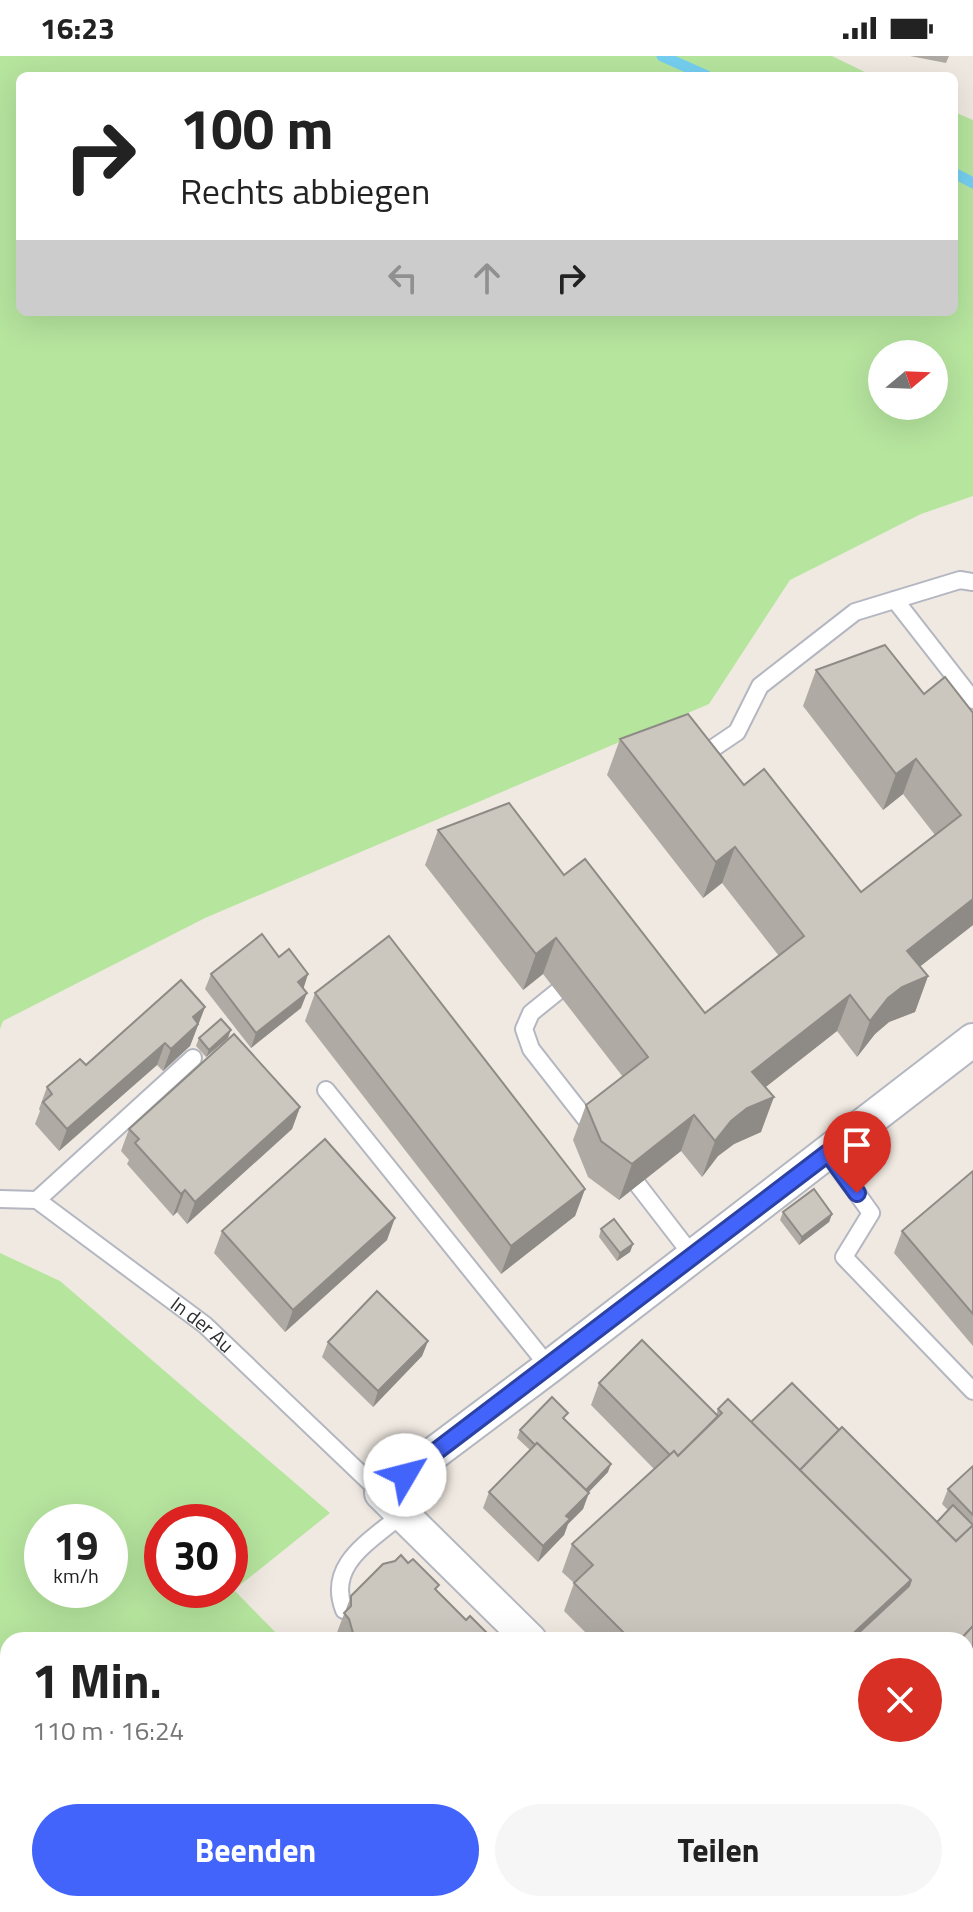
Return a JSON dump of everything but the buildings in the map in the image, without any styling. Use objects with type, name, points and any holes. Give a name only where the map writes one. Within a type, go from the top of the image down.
[{"type":"street","points":[[391,1504],[549,1367],[973,1040]]},
{"type":"street","name":"In der Au","points":[[391,1504],[522,1632]]},
{"type":"lane","points":[[700,757],[737,732],[760,686],[855,612],[960,580],[973,582]]},
{"type":"lane","points":[[895,600],[973,700]]},
{"type":"lane","points":[[557,992],[531,1013],[524,1029],[531,1049],[592,1127]]},
{"type":"lane","points":[[0,1199],[37,1200],[193,1058]]},
{"type":"lane","points":[[326,1090],[549,1367]]},
{"type":"lane","points":[[828,1153],[871,1213],[844,1257],[973,1391]]},
{"type":"lane","points":[[638,1185],[692,1255]]},
{"type":"lane","name":"In der Au","points":[[37,1200],[205,1325],[391,1504]]},
{"type":"lane","points":[[344,1610],[338,1588],[339,1577],[391,1504]]},
{"type":"green space","points":[[0,56],[832,56],[865,72],[16,72],[16,316],[958,316],[958,114],[973,120],[973,496],[921,514],[790,580],[709,704],[205,918],[3,1021],[0,1029]]},
{"type":"green space","points":[[0,1253],[60,1281],[330,1513],[248,1579],[248,1504],[144,1504],[144,1608],[248,1608],[248,1604],[275,1632],[0,1632]]},
{"type":"waterway","points":[[662,56],[698,72]]},
{"type":"waterway","points":[[958,175],[973,183]]},
{"type":"route","points":[[405,1475],[828,1153],[857,1193]]}]
